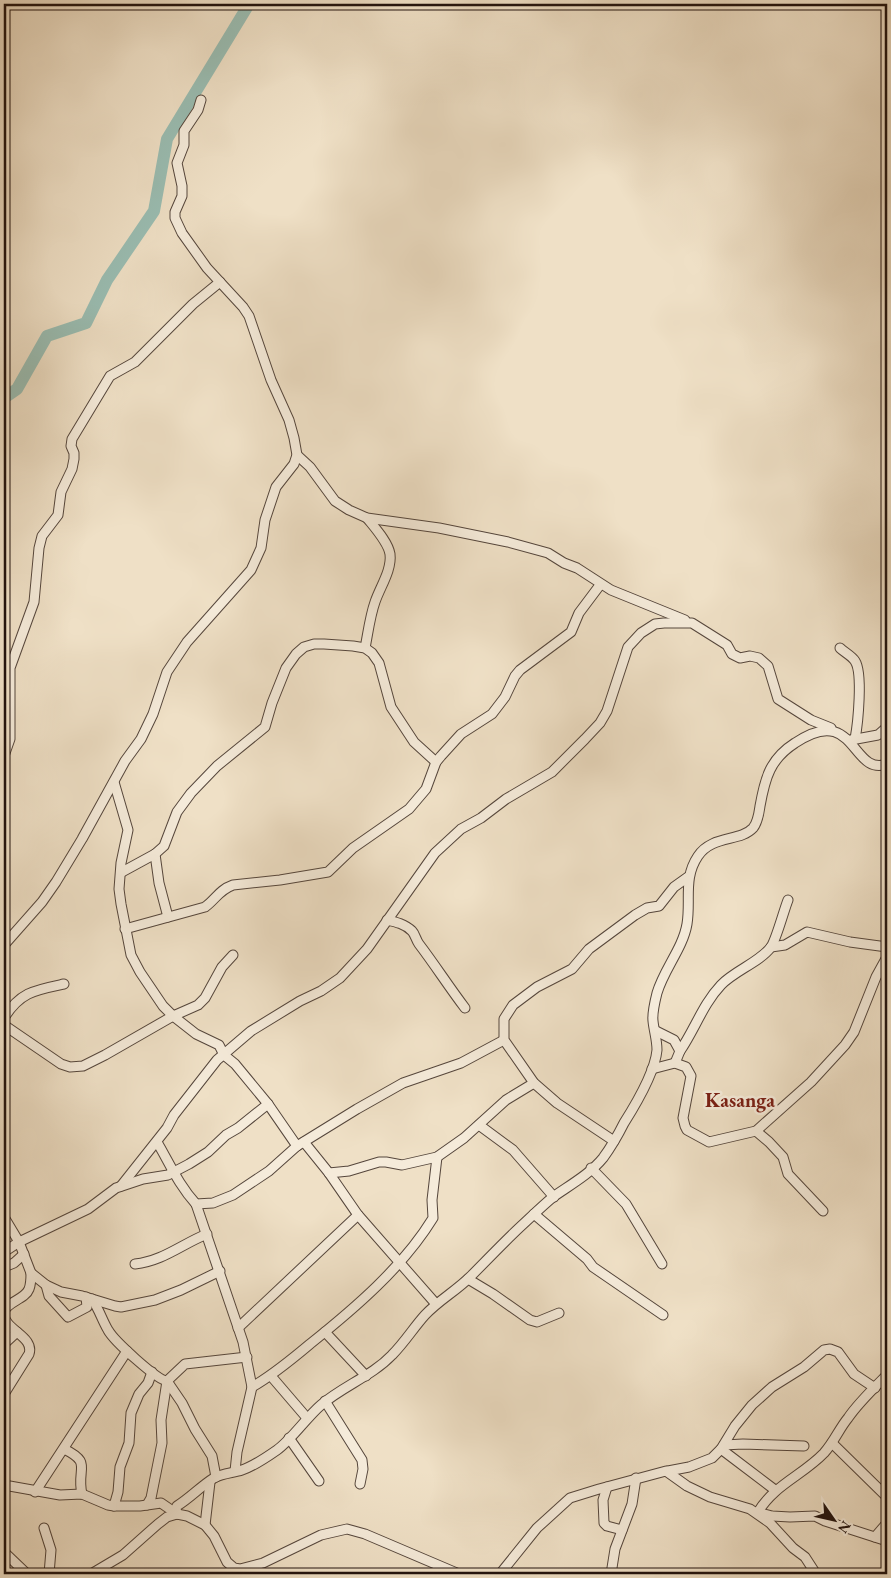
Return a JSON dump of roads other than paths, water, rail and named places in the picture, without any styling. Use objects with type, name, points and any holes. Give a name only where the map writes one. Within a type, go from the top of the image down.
[{"type":"street","points":[[4,944],[42,902],[82,839],[125,761],[141,739],[153,714],[167,672],[193,635],[251,570],[261,548],[265,520],[276,487],[289,472],[297,455],[288,420],[271,380],[249,316],[202,261],[182,232],[175,218],[182,196],[177,162],[184,145],[184,131],[198,110],[201,100]]},
{"type":"street","points":[[4,756],[10,740],[10,668],[34,602],[39,548],[42,536],[58,515],[61,492],[72,469],[74,453],[71,446],[72,438],[110,376],[135,362],[192,304],[220,282]]},
{"type":"street","points":[[297,455],[310,467],[335,501],[367,518],[439,528],[508,542],[548,553],[564,563],[577,568],[600,585],[692,623],[727,645],[732,654],[740,658],[750,656],[759,658],[766,662],[768,666],[778,699],[811,720],[836,730],[852,740],[860,755],[873,764],[883,765],[887,773]]},
{"type":"street","points":[[365,648],[374,603],[384,581],[390,560],[390,552],[367,518]]},
{"type":"street","points":[[126,930],[205,907],[210,904],[216,895],[233,884],[280,880],[328,872],[353,848],[409,809],[426,789],[436,762],[448,746],[461,734],[492,714],[504,697],[514,676],[520,670],[571,632],[579,613],[600,585]]},
{"type":"street","points":[[121,1186],[157,1142],[174,1115],[217,1060],[251,1031],[340,978],[367,949],[435,853],[462,829],[481,818],[506,799],[552,772],[600,723],[608,711],[625,653],[632,640],[655,624],[692,623]]},
{"type":"street","points":[[122,872],[156,854],[164,846],[177,812],[191,793],[217,766],[265,727],[286,668],[296,654],[304,647],[314,644],[365,648],[376,656],[391,707],[414,742],[436,762]]},
{"type":"street","points":[[840,648],[855,661],[857,671],[860,699],[852,740]]},
{"type":"street","points":[[852,740],[878,735],[887,727]]},
{"type":"street","points":[[614,1141],[557,1103],[534,1083],[504,1040],[504,1019],[513,1005],[537,987],[572,969],[589,949],[635,915],[647,908],[659,906],[674,887],[688,877],[699,855],[708,847],[723,839],[734,837],[752,829],[758,820],[766,780],[777,757],[798,740],[814,732],[836,730]]},
{"type":"street","points":[[114,782],[128,830],[121,863],[122,872],[119,889],[132,955],[140,972],[163,1006],[173,1016],[196,1034],[218,1045],[224,1055],[235,1064],[300,1144],[329,1173],[358,1215],[436,1304]]},
{"type":"street","points":[[156,854],[159,883],[168,917]]},
{"type":"street","points":[[177,1514],[177,1506],[213,1479],[243,1470],[281,1447],[325,1401],[366,1376],[392,1355],[436,1304],[468,1279],[534,1214],[603,1158],[652,1069],[657,1052],[656,1031],[653,1020],[658,991],[687,925],[689,912],[688,877]]},
{"type":"street","points":[[675,1063],[700,1013],[722,984],[754,962],[771,947],[788,900]]},
{"type":"street","points":[[387,920],[403,924],[414,932],[416,940],[465,1008]]},
{"type":"street","points":[[4,922],[4,944]]},
{"type":"street","points":[[771,947],[785,944],[807,932],[850,942],[887,947]]},
{"type":"street","points":[[4,1025],[61,1064],[77,1066],[105,1055],[173,1016],[202,1002],[220,969],[234,955]]},
{"type":"street","points":[[652,1069],[675,1063],[686,1067],[691,1076],[684,1118],[684,1126],[687,1130],[709,1142],[756,1132],[811,1082],[845,1046],[854,1032],[876,977],[887,958]]},
{"type":"street","points":[[4,1018],[13,1004],[22,997],[31,992],[64,984]]},
{"type":"street","points":[[656,1031],[674,1040],[680,1051]]},
{"type":"street","points":[[196,1204],[213,1204],[240,1191],[269,1171],[300,1144],[403,1083],[461,1063],[504,1040]]},
{"type":"street","points":[[329,1173],[349,1172],[379,1162],[402,1165],[437,1157],[464,1138],[506,1100],[534,1083]]},
{"type":"street","points":[[4,1252],[20,1242],[88,1210],[110,1191],[121,1186],[164,1176],[173,1172],[208,1152],[268,1104]]},
{"type":"street","points":[[479,1125],[513,1150],[554,1197]]},
{"type":"street","points":[[756,1132],[769,1142],[783,1158],[788,1174],[823,1211]]},
{"type":"street","points":[[157,1142],[185,1192],[196,1204],[220,1271],[247,1357],[252,1387],[235,1471]]},
{"type":"street","points":[[252,1387],[271,1376],[325,1332],[400,1263],[433,1218],[432,1200],[437,1157]]},
{"type":"street","points":[[592,1168],[626,1204],[662,1264]]},
{"type":"street","points":[[534,1214],[587,1259],[593,1267],[663,1314]]},
{"type":"street","points":[[238,1328],[358,1215]]},
{"type":"street","points":[[4,1217],[20,1242],[31,1273],[28,1290],[5,1310],[6,1318],[29,1344],[31,1349],[4,1394]]},
{"type":"street","points":[[135,1264],[160,1258],[207,1234]]},
{"type":"street","points":[[4,1267],[14,1263],[24,1254]]},
{"type":"street","points":[[31,1273],[46,1285],[61,1292],[88,1301],[121,1307],[155,1300],[220,1271]]},
{"type":"street","points":[[468,1279],[530,1320],[537,1322],[559,1313]]},
{"type":"street","points":[[46,1285],[49,1296],[68,1317],[88,1301]]},
{"type":"street","points":[[88,1301],[97,1308],[110,1333],[127,1351],[152,1372],[164,1381],[167,1381],[182,1403],[195,1430],[212,1456],[213,1479],[205,1525]]},
{"type":"street","points":[[4,1344],[17,1332]]},
{"type":"street","points":[[325,1332],[366,1376]]},
{"type":"street","points":[[500,1574],[538,1528],[570,1498],[636,1478],[701,1463],[712,1458],[723,1447],[736,1424],[752,1405],[772,1387],[804,1367],[824,1350],[830,1349],[838,1352],[854,1374],[875,1388]]},
{"type":"street","points":[[35,1492],[127,1351]]},
{"type":"street","points":[[147,1505],[151,1498],[162,1443],[161,1420],[167,1381],[185,1364],[247,1357]]},
{"type":"street","points":[[114,1506],[118,1492],[120,1467],[128,1443],[131,1413],[139,1394],[148,1383],[152,1372]]},
{"type":"street","points":[[754,1511],[775,1490],[815,1462],[832,1442],[848,1416],[887,1375]]},
{"type":"street","points":[[271,1376],[307,1418]]},
{"type":"street","points":[[325,1401],[362,1460],[364,1469],[360,1484]]},
{"type":"street","points":[[289,1438],[318,1481]]},
{"type":"street","points":[[832,1442],[887,1497]]},
{"type":"street","points":[[723,1447],[743,1444],[804,1446]]},
{"type":"street","points":[[723,1447],[775,1490]]},
{"type":"street","points":[[64,1449],[81,1460],[80,1485],[82,1494]]},
{"type":"street","points":[[668,1471],[687,1486],[710,1497],[772,1516],[790,1518],[815,1516],[832,1524],[887,1541]]},
{"type":"street","points":[[611,1574],[615,1549],[632,1504],[636,1478]]},
{"type":"street","points":[[4,1485],[60,1495],[82,1494],[114,1506],[161,1503],[177,1514],[192,1518],[205,1525],[214,1536],[232,1571],[263,1564],[321,1536],[347,1529],[365,1534],[455,1573]]},
{"type":"street","points":[[607,1487],[603,1500],[604,1523],[607,1526],[622,1530]]},
{"type":"street","points":[[754,1511],[770,1523],[793,1548],[805,1557],[816,1574]]},
{"type":"street","points":[[91,1574],[123,1555],[167,1517],[177,1514]]},
{"type":"street","points":[[875,1537],[887,1523]]},
{"type":"street","points":[[44,1528],[51,1550],[49,1574]]},
{"type":"street","points":[[4,1552],[27,1574]]},
{"type":"waterway","points":[[4,398],[17,389],[47,336],[86,323],[107,280],[154,211],[167,139],[249,4]]},
{"type":"district","name":"Kasanga","points":[[740,1100]]}]
